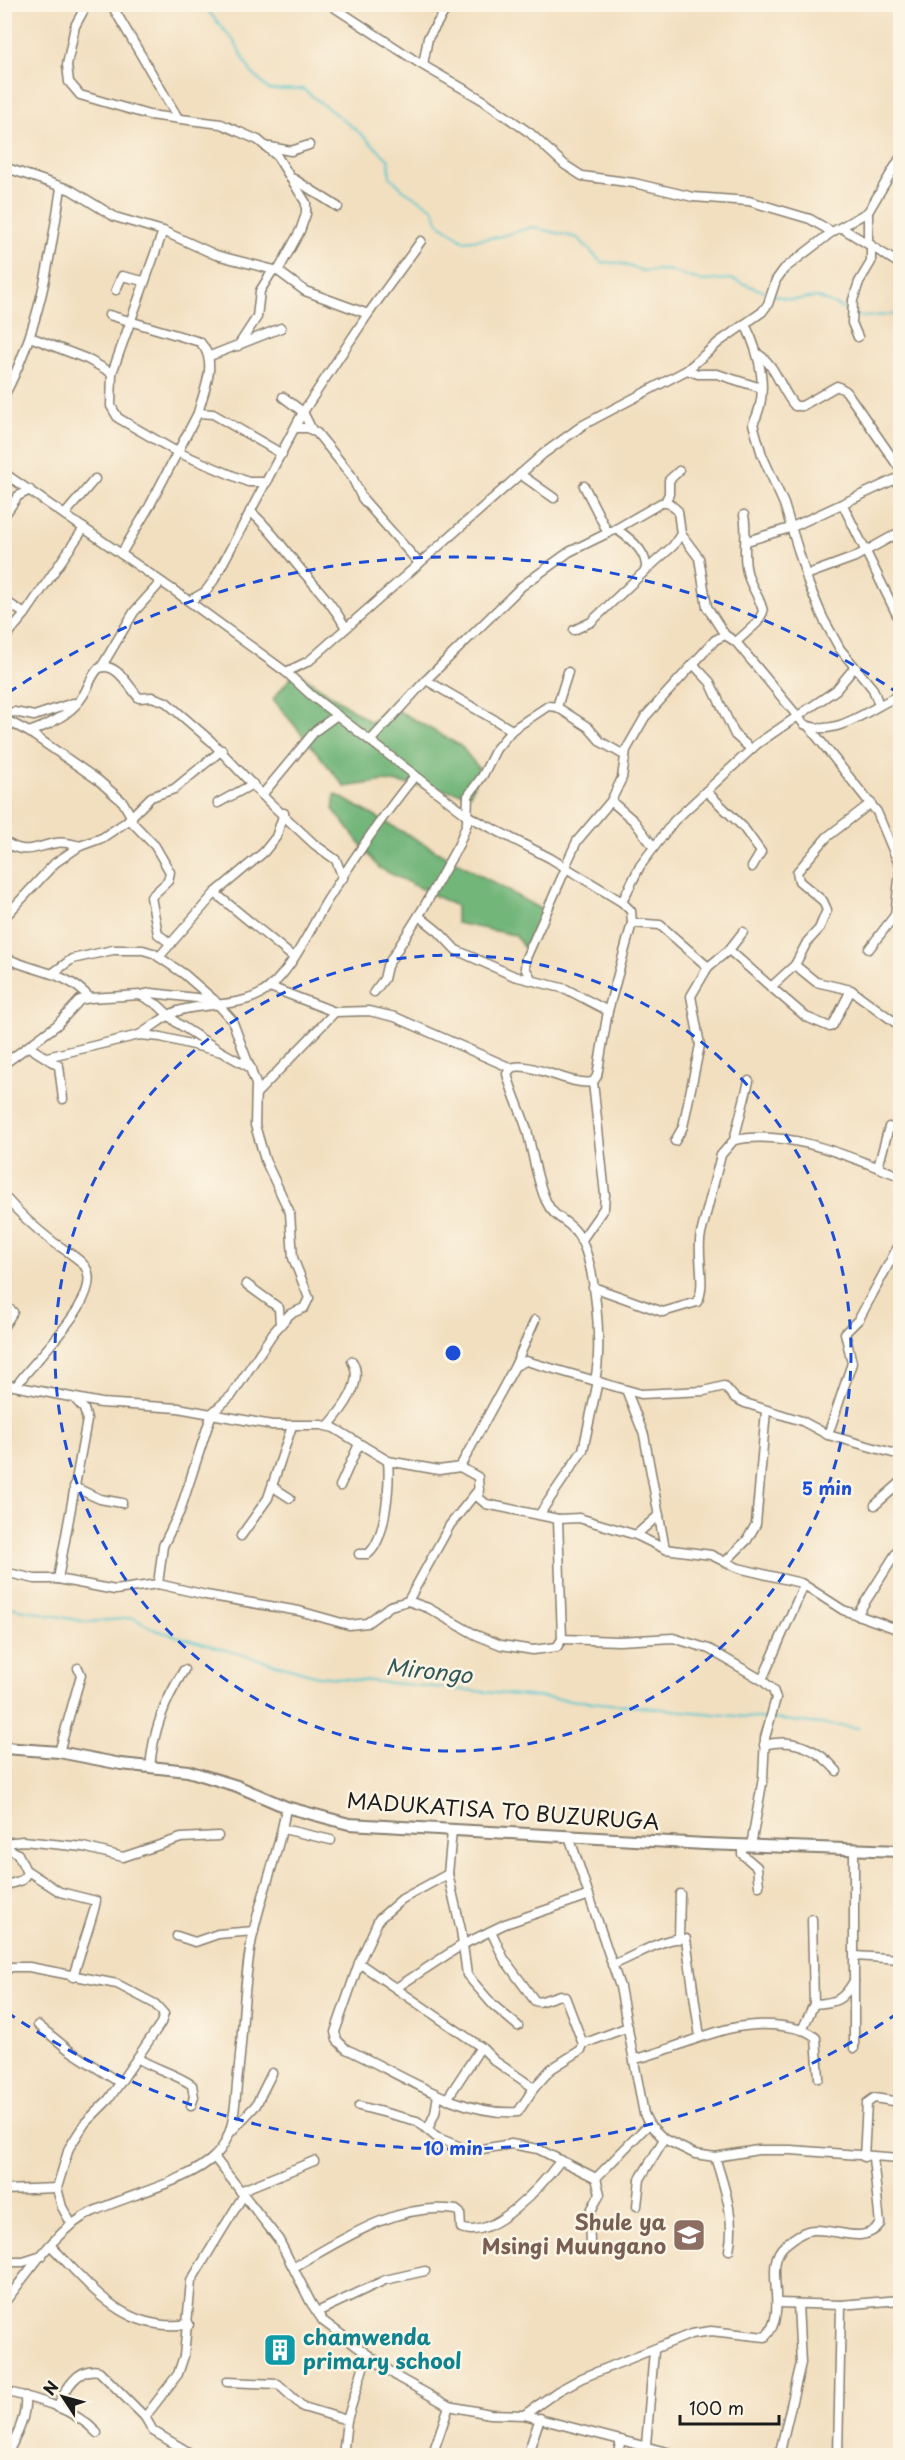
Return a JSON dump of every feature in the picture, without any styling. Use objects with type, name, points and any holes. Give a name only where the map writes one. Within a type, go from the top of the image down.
[{"type":"main road","name":"MADUKATISA TO BUZURUGA","points":[[4,1748],[59,1752],[150,1768],[188,1772],[214,1778],[286,1807],[349,1824],[452,1831],[900,1851]]},
{"type":"street","points":[[87,4],[75,26],[67,74],[74,89],[89,100],[149,115],[229,127],[270,147],[291,151],[309,145]]},
{"type":"street","points":[[111,4],[178,118]]},
{"type":"street","points":[[329,4],[423,65],[481,99],[516,123],[582,176],[634,183],[687,196],[749,201],[810,219],[832,232]]},
{"type":"street","points":[[423,65],[428,38],[449,4]]},
{"type":"street","points":[[238,346],[257,317],[260,291],[275,271],[306,214],[303,194],[286,174],[270,147]]},
{"type":"street","points":[[286,672],[309,661],[543,454],[583,425],[687,370],[745,324],[768,304],[776,280],[784,269],[832,232],[868,212],[900,158]]},
{"type":"street","points":[[4,167],[84,196],[115,217],[162,231],[216,255],[275,271],[305,291],[368,314]]},
{"type":"street","points":[[286,174],[338,207]]},
{"type":"street","points":[[4,396],[22,361],[30,337],[49,263],[61,188]]},
{"type":"street","points":[[858,337],[852,323],[853,300],[858,282],[871,262],[868,212]]},
{"type":"street","points":[[842,228],[900,264]]},
{"type":"street","points":[[162,231],[143,281],[132,322],[112,373],[110,399],[116,416],[177,452],[248,482],[267,482]]},
{"type":"street","points":[[189,601],[205,592],[214,580],[303,412],[368,314],[422,241]]},
{"type":"street","points":[[116,290],[122,276],[143,281]]},
{"type":"street","points":[[109,315],[200,342],[210,356],[211,363],[198,413],[149,507],[121,554]]},
{"type":"street","points":[[745,324],[758,354],[761,388],[761,408],[752,427],[784,504],[806,575],[830,633],[854,668],[868,681],[878,696],[879,705]]},
{"type":"street","points":[[210,356],[281,328]]},
{"type":"street","points":[[30,337],[87,359],[112,373]]},
{"type":"street","points":[[758,354],[770,365],[780,386],[795,406],[802,406],[837,386],[846,391],[900,469]]},
{"type":"street","points":[[687,370],[698,374],[717,374],[761,388]]},
{"type":"street","points":[[283,397],[303,412],[312,430],[351,475],[362,498],[419,563]]},
{"type":"street","points":[[198,413],[213,414],[222,418],[282,454]]},
{"type":"street","points":[[295,428],[312,430]]},
{"type":"street","points":[[370,741],[426,680],[522,586],[569,552],[612,531],[652,506],[665,502],[669,494],[669,480],[679,471]]},
{"type":"street","points":[[4,473],[189,601],[286,672],[414,777],[468,816],[565,867],[622,902],[631,911],[632,923],[608,1011],[597,1076],[593,1082],[605,1195],[604,1208],[581,1241]]},
{"type":"street","points":[[520,474],[554,498]]},
{"type":"street","points":[[747,541],[790,528],[900,477]]},
{"type":"street","points":[[65,514],[95,479]]},
{"type":"street","points":[[584,486],[612,531],[639,548],[647,564],[646,570]]},
{"type":"street","points":[[4,516],[18,496],[30,490]]},
{"type":"street","points":[[665,502],[678,511],[681,534],[698,554],[707,607],[725,636],[736,642],[871,803],[885,826],[900,867]]},
{"type":"street","points":[[843,505],[900,621]]},
{"type":"street","points":[[250,511],[276,536],[303,572],[318,586],[346,628]]},
{"type":"street","points":[[736,642],[757,623],[764,612],[747,577],[744,515]]},
{"type":"street","points":[[4,639],[25,614],[84,528]]},
{"type":"street","points":[[806,575],[833,567],[900,532]]},
{"type":"street","points":[[574,630],[591,622],[673,546],[681,534]]},
{"type":"street","points":[[29,732],[46,726],[77,703],[93,674],[102,666],[134,612],[161,582]]},
{"type":"street","points":[[4,600],[25,614]]},
{"type":"street","points":[[532,980],[525,968],[526,958],[565,867],[577,841],[611,801],[622,778],[624,755],[645,717],[670,693],[709,645],[725,636]]},
{"type":"street","points":[[693,664],[710,682],[735,735],[751,749]]},
{"type":"street","points":[[102,666],[120,674],[139,698],[159,698],[166,702],[222,750],[262,795],[284,813],[314,844],[336,860],[342,878]]},
{"type":"street","points":[[622,902],[653,846],[669,825],[751,749],[836,690],[854,668]]},
{"type":"street","points":[[557,707],[568,672]]},
{"type":"street","points":[[426,680],[512,730]]},
{"type":"street","points":[[810,728],[839,726],[900,695]]},
{"type":"street","points":[[4,714],[14,712],[34,716],[77,703]]},
{"type":"street","points":[[374,992],[384,979],[387,966],[459,844],[468,816],[468,796],[483,775],[496,749],[512,730],[548,706],[557,707],[588,727],[601,742],[624,755]]},
{"type":"street","points":[[262,795],[315,731],[337,715]]},
{"type":"street","points":[[4,719],[29,732],[98,780],[123,802],[131,819],[155,846],[170,872],[168,881],[151,897],[158,934],[171,944]]},
{"type":"street","points":[[4,918],[55,863],[80,846],[102,838],[131,819],[151,797],[174,789],[222,750]]},
{"type":"street","points":[[139,1035],[182,1010],[260,994],[270,987],[293,957],[342,878],[414,777]]},
{"type":"street","points":[[218,803],[253,784]]},
{"type":"street","points":[[706,790],[743,827],[762,852],[752,867]]},
{"type":"street","points":[[611,801],[634,821],[653,846]]},
{"type":"street","points":[[771,987],[795,965],[807,942],[819,929],[827,910],[823,902],[799,881],[797,872],[827,837],[871,803]]},
{"type":"street","points":[[159,957],[215,893],[264,852],[276,837],[284,813]]},
{"type":"street","points":[[4,841],[18,850],[28,851],[58,842],[80,846]]},
{"type":"street","points":[[869,949],[895,915],[900,871]]},
{"type":"street","points":[[215,893],[293,957]]},
{"type":"street","points":[[418,916],[439,932],[456,950],[514,976],[566,989],[608,1011]]},
{"type":"street","points":[[632,923],[660,925],[708,967]]},
{"type":"street","points":[[675,1141],[683,1128],[700,1045],[691,996],[708,967],[729,950],[743,932]]},
{"type":"street","points":[[53,973],[72,959],[113,950],[131,948],[153,953],[216,1003],[238,1030],[251,1068],[256,1094],[255,1125],[265,1160],[290,1213],[293,1257],[309,1298],[304,1308],[290,1314],[280,1325],[232,1395],[212,1413],[180,1511],[163,1546],[158,1584]]},
{"type":"street","points":[[729,950],[806,1017],[830,1027],[851,990]]},
{"type":"street","points":[[4,957],[18,964],[53,973],[74,982],[90,998]]},
{"type":"street","points":[[795,965],[816,982],[851,990],[900,1026]]},
{"type":"street","points":[[270,987],[335,1012],[369,1011],[394,1017],[511,1068],[521,1067],[570,1081],[593,1082]]},
{"type":"street","points":[[4,1064],[57,1025],[70,1008],[80,1000],[151,993],[216,1003]]},
{"type":"street","points":[[140,995],[158,1005],[169,1016],[222,1052],[251,1068]]},
{"type":"street","points":[[256,1094],[335,1012]]},
{"type":"street","points":[[47,1057],[139,1035],[161,1037],[222,1052]]},
{"type":"street","points":[[29,1047],[59,1066],[63,1099]]},
{"type":"street","points":[[511,1068],[507,1074],[522,1116],[545,1198],[554,1216],[575,1230],[581,1241],[593,1287],[599,1353],[597,1381],[583,1450],[539,1515]]},
{"type":"street","points":[[593,1287],[663,1312],[698,1302],[702,1292],[698,1245],[722,1155],[734,1140],[749,1081]]},
{"type":"street","points":[[878,1167],[889,1127]]},
{"type":"street","points":[[734,1140],[795,1141],[838,1152],[900,1176]]},
{"type":"street","points":[[4,1196],[49,1239],[83,1263],[89,1279],[82,1304],[61,1335],[52,1341],[17,1385]]},
{"type":"street","points":[[828,1435],[852,1363],[845,1333],[859,1319],[900,1243]]},
{"type":"street","points":[[246,1284],[279,1308],[280,1325]]},
{"type":"street","points":[[4,1305],[13,1312],[4,1326]]},
{"type":"street","points":[[460,1467],[515,1366],[535,1320]]},
{"type":"street","points":[[328,1426],[353,1389],[357,1372],[352,1361]]},
{"type":"street","points":[[515,1366],[526,1361],[627,1392],[658,1394],[704,1391],[721,1385],[740,1401],[802,1421],[828,1435],[900,1455]]},
{"type":"street","points":[[4,1384],[17,1385],[76,1400],[178,1408],[250,1422],[292,1426],[328,1426],[388,1461],[439,1470],[460,1467],[478,1477],[479,1498],[486,1504],[516,1508],[558,1519],[579,1518],[636,1535],[665,1549],[704,1553],[738,1568],[804,1585],[843,1610],[900,1630]]},
{"type":"street","points":[[627,1392],[644,1435],[665,1549]]},
{"type":"street","points":[[58,1579],[87,1420],[84,1410],[76,1400]]},
{"type":"street","points":[[725,1562],[747,1540],[756,1524],[766,1411]]},
{"type":"street","points":[[241,1536],[264,1506],[273,1486],[292,1426]]},
{"type":"street","points":[[340,1486],[359,1443]]},
{"type":"street","points":[[359,1554],[368,1554],[377,1542],[389,1484],[388,1461]]},
{"type":"street","points":[[875,1505],[900,1483]]},
{"type":"street","points":[[273,1486],[290,1498]]},
{"type":"street","points":[[74,1487],[100,1499],[122,1503]]},
{"type":"street","points":[[408,1601],[450,1526],[479,1489]]},
{"type":"street","points":[[636,1535],[659,1515]]},
{"type":"street","points":[[4,1572],[35,1579],[58,1579],[115,1590],[158,1584],[299,1611],[349,1625],[367,1623],[390,1606],[408,1601],[428,1608],[488,1640],[517,1648],[546,1650],[557,1647],[562,1639],[558,1519]]},
{"type":"street","points":[[857,1615],[900,1547]]},
{"type":"street","points":[[762,1680],[804,1585]]},
{"type":"street","points":[[562,1639],[619,1641],[673,1638],[709,1649],[762,1680],[773,1690],[776,1698],[764,1745],[763,1778],[747,1845],[742,1854],[757,1867],[759,1886]]},
{"type":"street","points":[[59,1752],[81,1675],[78,1668]]},
{"type":"street","points":[[150,1768],[157,1724],[170,1692],[184,1670]]},
{"type":"street","points":[[764,1745],[783,1742],[806,1747],[820,1753],[837,1771]]},
{"type":"street","points":[[4,2303],[50,2245],[72,2224],[90,2213],[163,2184],[214,2157],[224,2146],[235,2105],[249,1957],[283,1828],[286,1807]]},
{"type":"street","points":[[283,1828],[331,1840]]},
{"type":"street","points":[[452,1831],[448,1874],[456,1900],[467,1975],[493,2005],[518,2026]]},
{"type":"street","points":[[4,1845],[23,1841],[82,1847],[123,1857],[181,1838],[218,1836]]},
{"type":"street","points":[[569,1836],[587,1896],[622,1995],[641,2102],[649,2124],[663,2139],[695,2154],[715,2157],[758,2150],[791,2150],[873,2158],[900,2158]]},
{"type":"street","points":[[4,1845],[18,1854],[26,1870],[60,1892],[96,1901],[97,1908],[90,1918],[73,1977]]},
{"type":"street","points":[[854,1849],[854,2048]]},
{"type":"street","points":[[4,1886],[25,1878],[26,1870]]},
{"type":"street","points":[[448,1874],[402,1899],[379,1919],[335,2032],[337,2040],[346,2049],[447,2099],[473,2108],[518,2112],[534,2088],[551,2069],[581,2050],[583,2044],[565,1997],[560,1995],[539,2002],[535,2001],[504,1959],[491,1931]]},
{"type":"street","points":[[679,1938],[680,1894]]},
{"type":"street","points":[[396,1988],[462,1945],[491,1931],[587,1896]]},
{"type":"street","points":[[802,2030],[814,2004],[812,1919]]},
{"type":"street","points":[[177,1936],[195,1942],[218,1934],[254,1931]]},
{"type":"street","points":[[612,1965],[679,1938],[688,1941],[700,2037]]},
{"type":"street","points":[[855,1956],[900,1959]]},
{"type":"street","points":[[360,1963],[534,2088]]},
{"type":"street","points":[[4,1971],[11,1967],[29,1967],[128,1987],[161,2009],[164,2014],[161,2023],[120,2083],[76,2134],[57,2188],[58,2198],[72,2224]]},
{"type":"street","points":[[814,2004],[838,2002],[846,1995],[854,1981]]},
{"type":"street","points":[[635,2059],[660,2053],[737,2025],[754,2023],[802,2030],[812,2034],[818,2043],[819,2078]]},
{"type":"street","points":[[38,2025],[69,2050],[120,2083]]},
{"type":"street","points":[[583,2044],[628,2027]]},
{"type":"street","points":[[447,2099],[481,2048]]},
{"type":"street","points":[[137,2058],[192,2085],[194,2097],[190,2106]]},
{"type":"street","points":[[228,2136],[256,2105],[272,2073]]},
{"type":"street","points":[[428,2129],[435,2113],[438,2095]]},
{"type":"street","points":[[864,2157],[867,2103],[874,2098],[900,2102]]},
{"type":"street","points":[[359,2106],[417,2121],[436,2137],[463,2148],[476,2150],[511,2144],[538,2149],[596,2178],[600,2194],[589,2214],[590,2243]]},
{"type":"street","points":[[596,2178],[649,2124]]},
{"type":"street","points":[[637,2206],[640,2179],[663,2139]]},
{"type":"street","points":[[214,2157],[279,2240],[317,2312],[330,2329],[399,2378],[449,2406],[490,2414],[525,2414],[682,2456]]},
{"type":"street","points":[[715,2157],[726,2188],[731,2239],[729,2250]]},
{"type":"street","points":[[525,2414],[558,2391],[582,2378],[700,2332],[765,2337],[776,2317],[778,2303],[776,2265],[784,2246],[810,2230],[861,2235],[872,2232],[880,2224],[873,2158]]},
{"type":"street","points":[[294,2268],[372,2225],[403,2214],[429,2209],[456,2210],[460,2213],[461,2228],[478,2231],[511,2212],[561,2160]]},
{"type":"street","points":[[145,2417],[178,2374],[184,2356],[189,2324],[191,2281],[242,2194],[314,2161]]},
{"type":"street","points":[[4,2190],[57,2188]]},
{"type":"street","points":[[50,2245],[82,2280],[118,2311],[129,2317],[162,2325],[189,2324]]},
{"type":"street","points":[[4,2262],[23,2262],[42,2256]]},
{"type":"street","points":[[317,2312],[386,2280],[425,2271]]},
{"type":"street","points":[[778,2303],[841,2305],[900,2300]]},
{"type":"street","points":[[779,2456],[801,2363],[798,2304]]},
{"type":"street","points":[[838,2456],[841,2305]]},
{"type":"street","points":[[646,2445],[654,2350]]},
{"type":"street","points":[[343,2456],[347,2420],[367,2355]]},
{"type":"street","points":[[57,2407],[72,2381],[95,2369],[145,2417],[153,2431],[195,2456]]},
{"type":"street","points":[[227,2382],[278,2384],[303,2407],[347,2420]]},
{"type":"street","points":[[4,2391],[57,2407],[81,2419],[97,2433]]},
{"type":"street","points":[[6,2456],[22,2421],[26,2408],[25,2396]]},
{"type":"street","points":[[432,2456],[449,2406]]},
{"type":"street","points":[[527,2456],[540,2418]]},
{"type":"street","points":[[617,2456],[621,2440]]},
{"type":"green space","points":[[296,671],[371,722],[390,706],[461,746],[480,770],[470,794],[385,781],[345,787],[273,699]]},
{"type":"green space","points":[[335,794],[544,911],[524,948],[515,935],[456,923],[456,906],[379,868],[333,809]]},
{"type":"waterway","points":[[202,4],[234,41],[251,72],[269,90],[303,89],[360,133],[389,160],[390,177],[404,190],[433,208],[439,223],[464,241],[498,237],[532,227],[578,238],[601,262],[619,263],[643,271],[667,270],[702,281],[731,279],[768,293]]},
{"type":"waterway","points":[[773,295],[792,300],[817,297],[851,312]]},
{"type":"waterway","points":[[856,314],[862,317],[900,314]]},
{"type":"waterway","name":"Mirongo","points":[[4,1606],[87,1622],[133,1618],[155,1630],[318,1676],[767,1719]]},
{"type":"waterway","name":"Mirongo","points":[[773,1719],[859,1728]]},
{"type":"place","name":"Shule ya Msingi Muungano","points":[[689,2235]]},
{"type":"place","name":"chamwenda primary school","points":[[280,2350]]}]
